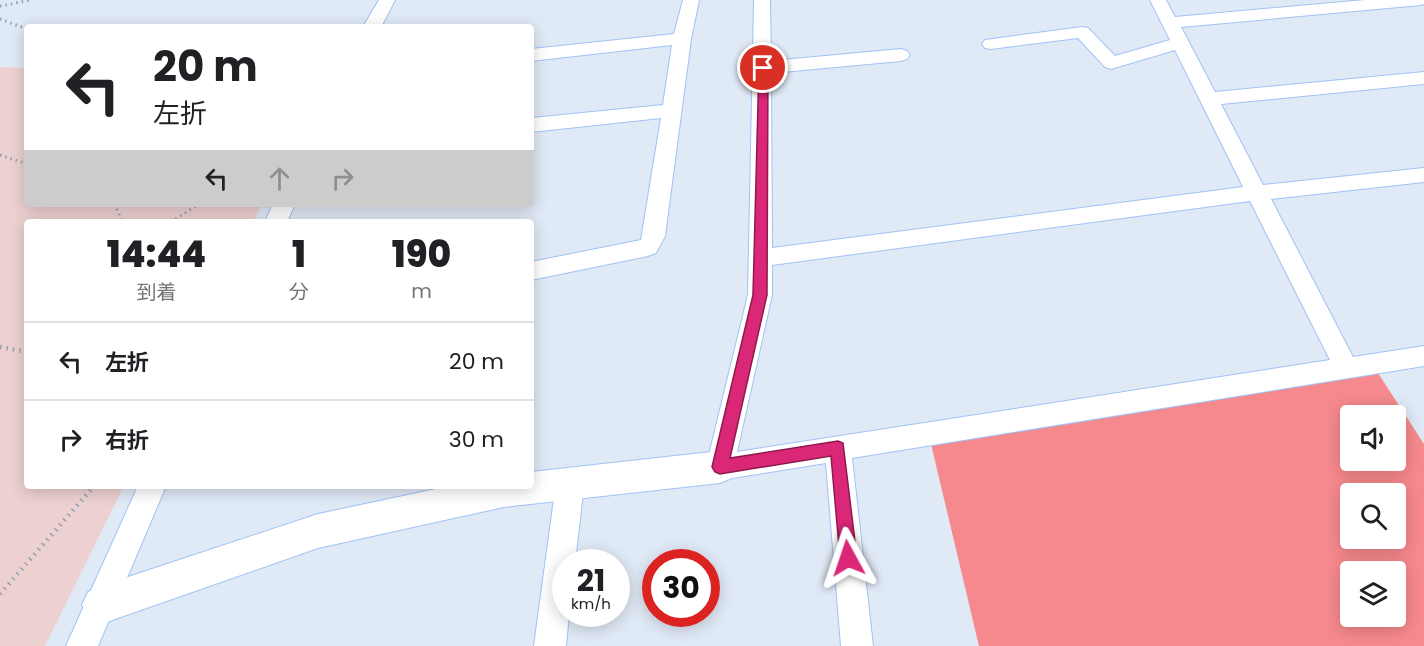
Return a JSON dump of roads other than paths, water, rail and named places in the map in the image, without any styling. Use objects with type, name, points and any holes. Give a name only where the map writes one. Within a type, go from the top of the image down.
[{"type":"street","points":[[534,270],[628,253],[648,247],[654,236],[682,39],[691,0]]},
{"type":"street","points":[[720,467],[760,295],[762,0]]},
{"type":"street","points":[[1158,0],[1346,367]]},
{"type":"street","points":[[1168,23],[1421,0]]},
{"type":"street","points":[[374,24],[390,1]]},
{"type":"street","points":[[991,44],[1082,32],[1111,63],[1179,43]]},
{"type":"street","points":[[534,55],[682,39]]},
{"type":"street","points":[[763,68],[901,55]]},
{"type":"street","points":[[1207,99],[1424,78]]},
{"type":"street","points":[[534,125],[673,110]]},
{"type":"street","points":[[761,258],[1255,193],[1424,175]]},
{"type":"street","points":[[534,488],[720,467],[1424,356]]},
{"type":"street","points":[[838,448],[857,646]]},
{"type":"street","points":[[550,646],[570,484]]},
{"type":"street","points":[[82,646],[151,489]]},
{"type":"street","points":[[101,605],[318,531],[504,491],[523,489]]}]
